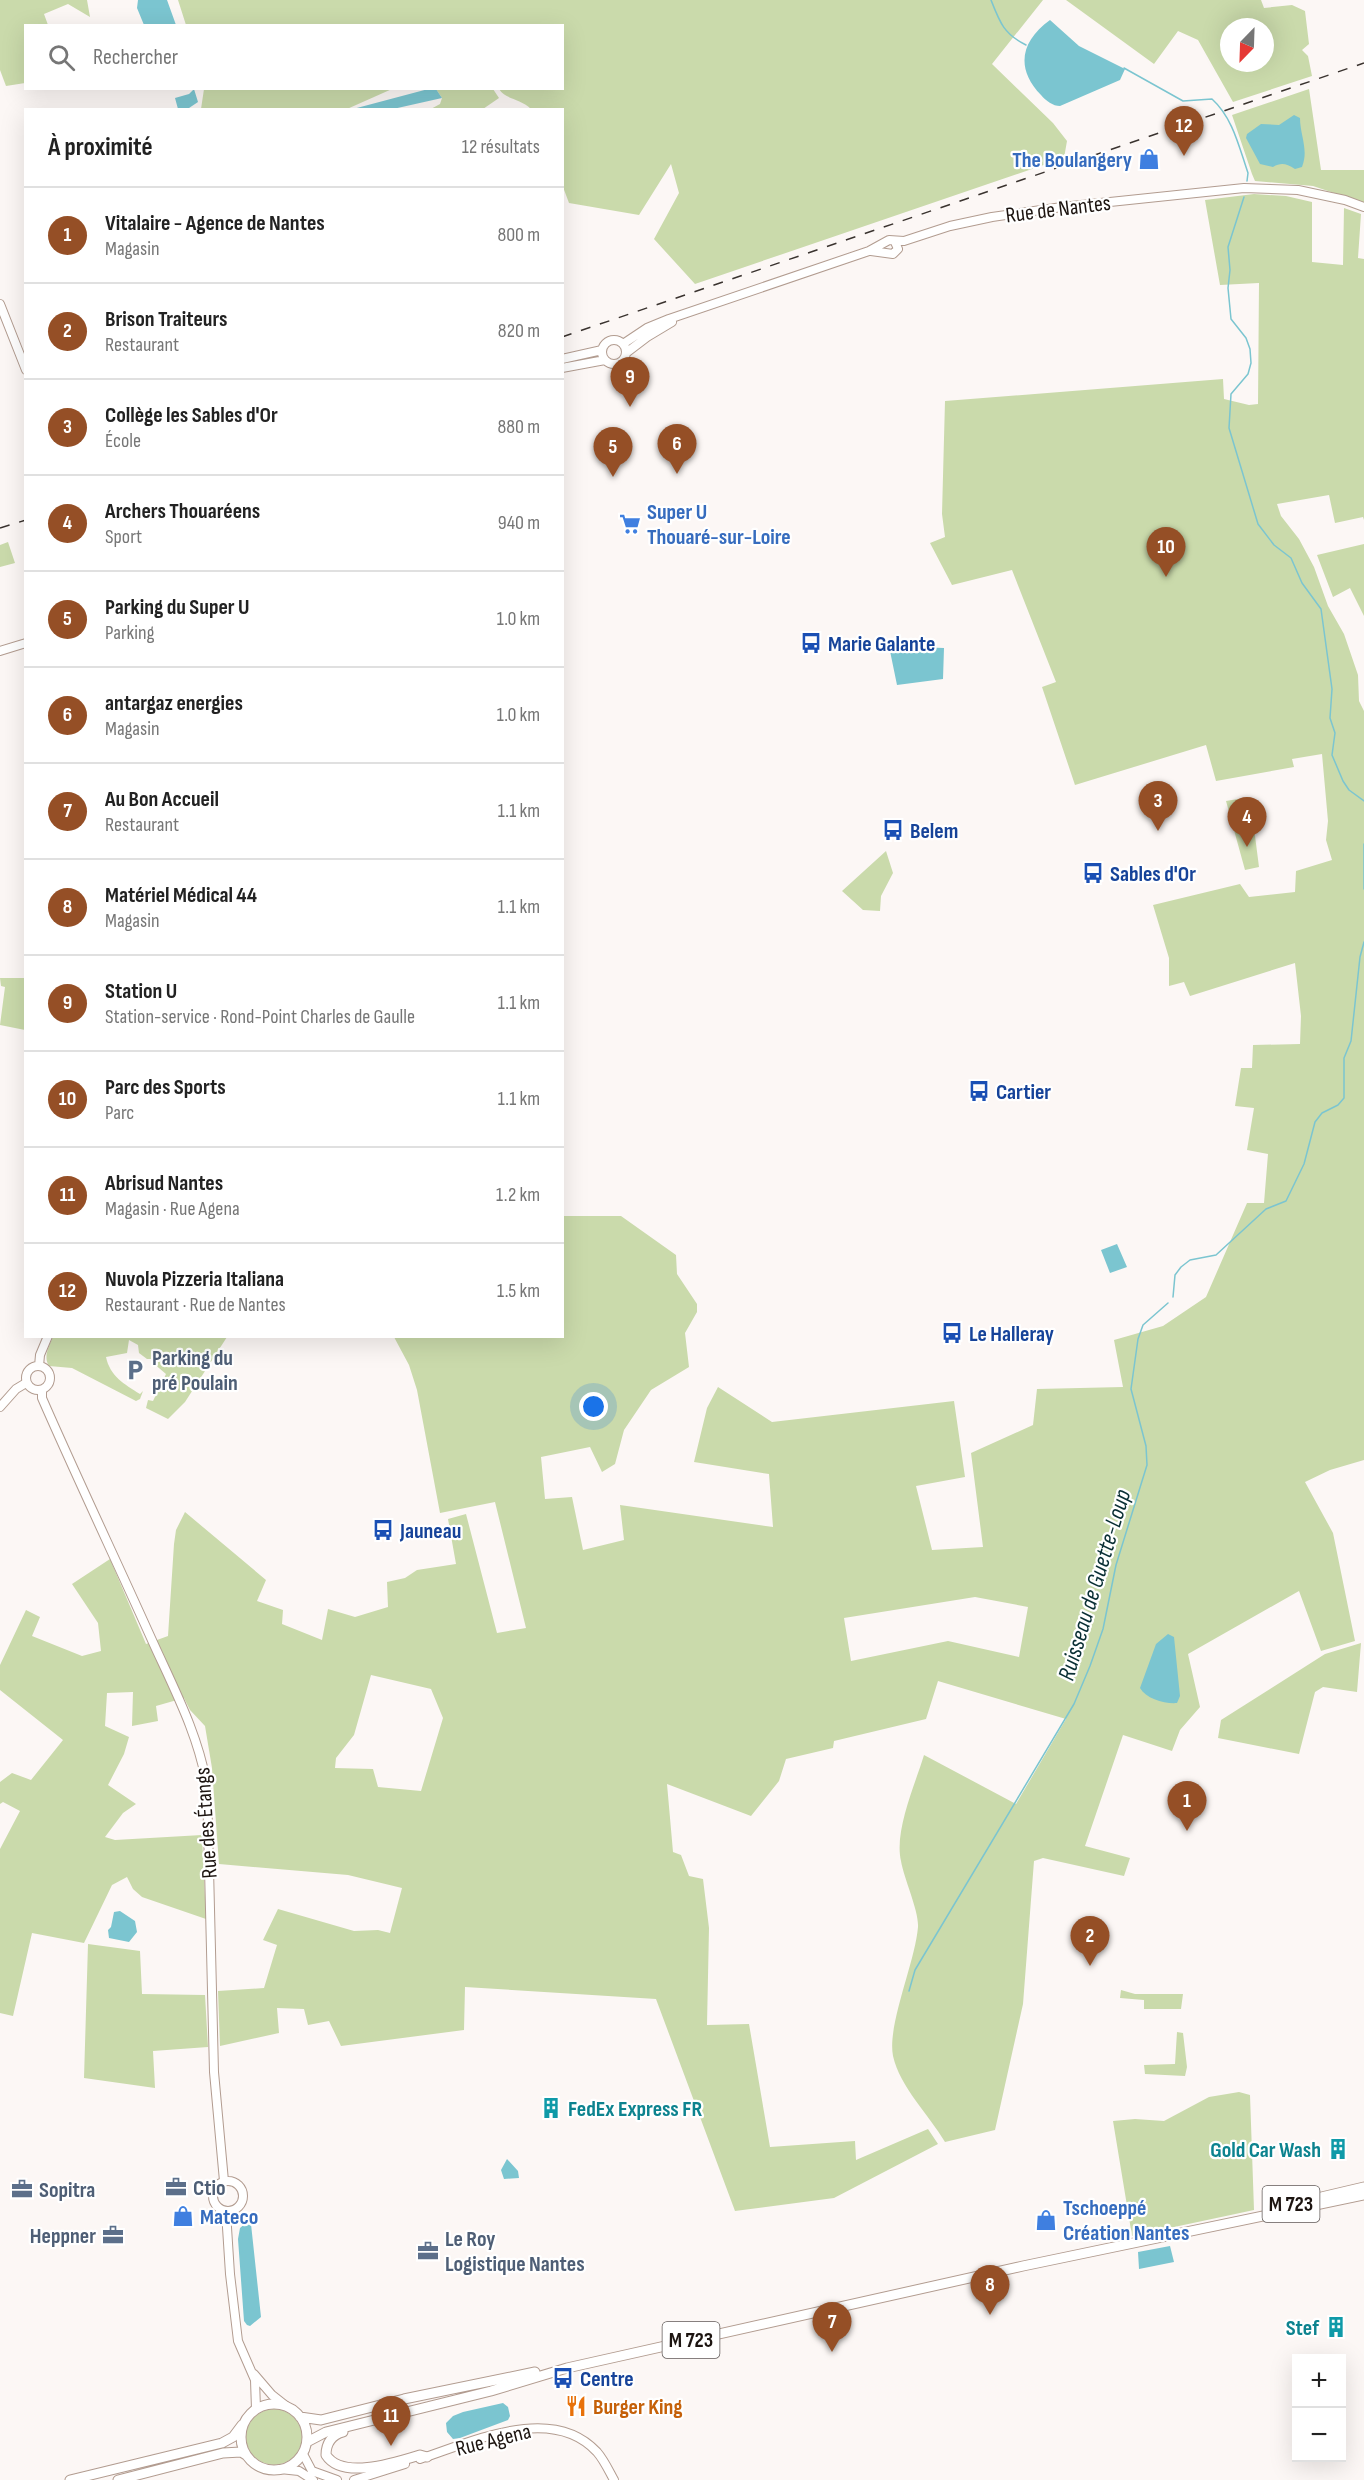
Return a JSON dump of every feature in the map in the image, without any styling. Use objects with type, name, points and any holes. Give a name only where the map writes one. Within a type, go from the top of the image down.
[{"type":"main road","points":[[0,304],[24,365]]},
{"type":"main road","points":[[39,1366],[40,1355],[47,1338]]},
{"type":"main road","points":[[39,1366],[47,1370],[51,1378],[48,1386],[42,1390],[32,1389],[26,1383],[30,1369],[39,1366]]},
{"type":"main road","name":"Rue des Étangs","points":[[42,1390],[42,1398],[182,1707],[202,1761],[207,1787],[214,2072],[224,2181]]},
{"type":"main road","points":[[224,2181],[236,2183],[243,2195],[237,2208],[226,2211],[215,2205],[213,2194],[218,2184],[224,2181]]},
{"type":"main road","name":"M 723","points":[[1218,2225],[1271,2209],[1364,2187]]},
{"type":"main road","name":"M 723","points":[[307,2442],[326,2432],[498,2389],[567,2368],[1023,2266],[1364,2195]]},
{"type":"main road","points":[[226,2211],[230,2274],[238,2341],[255,2380],[256,2409]]},
{"type":"main road","points":[[250,2368],[272,2395],[300,2417],[306,2429],[307,2442],[303,2454],[297,2461],[280,2469]]},
{"type":"main road","name":"M 723","points":[[300,2417],[321,2420],[404,2399],[550,2369],[567,2368]]},
{"type":"main road","points":[[70,2480],[222,2443],[233,2437],[256,2409],[274,2404],[286,2406]]},
{"type":"main road","points":[[410,2411],[396,2419],[337,2434],[328,2444],[326,2455],[335,2466],[355,2472],[420,2455],[427,2457]]},
{"type":"main road","points":[[244,2423],[241,2439],[246,2455]]},
{"type":"main road","name":"Rue Agena","points":[[354,2480],[519,2428],[543,2427],[564,2432],[588,2446],[596,2452],[614,2480]]},
{"type":"main road","points":[[118,2480],[223,2453],[241,2452],[261,2467],[299,2471],[313,2480]]},
{"type":"main road","points":[[303,2454],[312,2471],[337,2480]]},
{"type":"street","name":"Rue de Nantes","points":[[899,243],[950,226],[992,217],[1062,207],[1215,191],[1260,188],[1315,193],[1364,207]]},
{"type":"street","points":[[623,344],[647,328],[869,251],[889,240],[899,243],[893,254],[869,251]]},
{"type":"street","points":[[883,244],[885,253]]},
{"type":"street","points":[[602,350],[605,360],[611,364],[619,363],[626,353],[647,337],[690,313]]},
{"type":"street","points":[[564,359],[602,350],[612,340],[623,344]]},
{"type":"street","points":[[623,344],[626,353]]},
{"type":"street","points":[[564,368],[605,360]]},
{"type":"street","points":[[0,651],[24,644]]},
{"type":"street","points":[[0,1407],[16,1389],[26,1383]]},
{"type":"green space","points":[[0,0],[87,0],[90,17],[68,4],[44,14],[48,24],[24,24],[24,83],[6,86],[0,70]]},
{"type":"green space","points":[[178,0],[1043,0],[992,64],[1053,123],[1067,141],[1064,158],[695,284],[654,239],[679,193],[671,164],[639,215],[569,203],[564,190],[564,108],[530,108],[500,90],[564,90],[564,24],[186,24]]},
{"type":"green space","points":[[1066,0],[1261,0],[1264,8],[1292,5],[1305,11],[1309,44],[1302,50],[1308,56],[1312,76],[1233,102],[1198,40],[1178,31],[1154,64]]},
{"type":"green space","points":[[1309,89],[1321,170],[1364,170],[1364,203],[1313,186],[1255,181],[1232,115]]},
{"type":"green space","points":[[204,90],[390,90],[349,108],[201,108]]},
{"type":"green space","points":[[437,90],[494,90],[499,98],[484,108],[433,108],[440,104],[442,98]]},
{"type":"green space","points":[[1254,194],[1286,196],[1312,202],[1312,262],[1343,265],[1344,208],[1361,214],[1358,258],[1364,259],[1364,520],[1363,517],[1335,523],[1329,495],[1277,504],[1281,516],[1299,539],[1314,567],[1328,606],[1344,634],[1358,675],[1359,701],[1364,711],[1364,1460],[1330,1470],[1305,1482],[1333,1533],[1355,1641],[1321,1651],[1299,1591],[1188,1654],[1200,1707],[1180,1730],[1172,1751],[1123,1735],[1085,1846],[1130,1858],[1124,1876],[1043,1858],[1034,1861],[1023,2004],[995,2130],[945,2142],[908,2090],[893,2056],[892,2043],[897,2011],[918,1927],[916,1912],[901,1861],[900,1836],[906,1808],[924,1755],[1016,1804],[1066,1719],[938,1681],[926,1719],[834,1741],[833,1748],[786,1759],[779,1781],[751,1816],[667,1784],[673,1852],[681,1855],[689,1876],[703,1879],[709,1928],[707,2025],[749,2024],[770,2147],[855,2141],[856,2160],[928,2129],[938,2144],[834,2198],[735,2211],[656,1999],[465,1987],[464,2030],[341,2046],[329,2021],[308,2025],[304,2009],[277,2008],[279,2033],[220,2046],[218,1991],[264,1988],[277,1945],[263,1940],[278,1909],[354,1931],[378,1930],[390,1933],[402,1888],[348,1875],[219,1864],[212,1768],[205,1726],[190,1710],[184,1698],[156,1706],[158,1721],[132,1726],[133,1692],[107,1693],[105,1726],[129,1737],[124,1754],[108,1785],[136,1804],[123,1813],[105,1837],[115,1840],[202,1835],[206,1919],[142,1897],[133,1889],[127,1877],[112,1885],[84,1943],[32,1933],[13,2016],[0,2013],[0,1849],[20,1811],[3,1802],[0,1804],[0,1782],[12,1773],[31,1780],[63,1740],[0,1690],[0,1665],[26,1610],[40,1617],[32,1636],[82,1656],[101,1651],[98,1623],[72,1584],[110,1559],[146,1644],[168,1636],[174,1544],[176,1530],[185,1512],[266,1580],[257,1601],[283,1610],[282,1624],[322,1640],[328,1609],[355,1617],[388,1607],[387,1582],[405,1578],[417,1570],[456,1564],[448,1519],[466,1514],[497,1633],[526,1628],[495,1502],[440,1513],[417,1390],[409,1365],[395,1338],[564,1338],[564,1216],[621,1216],[676,1255],[677,1274],[697,1304],[697,1312],[685,1333],[689,1367],[651,1390],[624,1430],[615,1464],[602,1472],[590,1447],[541,1457],[545,1499],[572,1497],[583,1550],[624,1540],[620,1505],[773,1527],[769,1474],[694,1462],[707,1408],[718,1387],[772,1422],[954,1401],[965,1477],[916,1486],[932,1550],[983,1547],[971,1453],[1033,1425],[1037,1389],[1123,1387],[1114,1340],[1163,1326],[1206,1297],[1247,1203],[1264,1203],[1268,1154],[1247,1150],[1254,1108],[1235,1106],[1241,1068],[1252,1068],[1253,1045],[1300,1044],[1301,1016],[1295,963],[1190,996],[1184,982],[1169,986],[1169,958],[1153,905],[1240,884],[1249,897],[1295,892],[1296,871],[1332,860],[1326,840],[1328,821],[1322,754],[1292,759],[1294,767],[1216,781],[1206,745],[1075,785],[1042,687],[1056,682],[1012,570],[952,585],[930,543],[945,537],[942,514],[945,401],[1223,379],[1224,399],[1249,405],[1258,404],[1259,283],[1220,285],[1205,200]],"holes":[[[975,1597],[1028,1607],[1019,1657],[948,1641],[851,1661],[844,1618]],[[371,1675],[431,1689],[443,1718],[421,1791],[378,1787],[373,1769],[335,1768],[336,1758],[354,1735]]]},
{"type":"green space","points":[[8,542],[15,563],[0,567],[0,545]]},
{"type":"green space","points":[[1364,544],[1364,616],[1350,588],[1333,597],[1317,555]]},
{"type":"green space","points":[[1250,797],[1259,867],[1245,870],[1226,801]]},
{"type":"green space","points":[[886,851],[893,873],[881,896],[880,911],[863,910],[842,891]]},
{"type":"green space","points":[[0,978],[24,978],[24,1030],[0,1025],[5,987],[1,986]]},
{"type":"green space","points":[[52,1338],[226,1338],[185,1402],[168,1419],[146,1408],[148,1400],[153,1401],[166,1374],[153,1363],[152,1359],[147,1359],[139,1353],[138,1345],[129,1340],[127,1353],[106,1357],[108,1364],[119,1379],[140,1394],[143,1391],[140,1399],[136,1401],[72,1368],[49,1366],[47,1363],[48,1348]]},
{"type":"green space","points":[[1361,1643],[1357,1692],[1323,1687],[1315,1692],[1299,1754],[1218,1738],[1221,1720],[1325,1654]]},
{"type":"green space","points":[[88,1944],[140,1951],[142,1994],[205,1995],[208,2047],[153,2051],[155,2088],[84,2078]]},
{"type":"green space","points":[[1121,1990],[1135,1994],[1183,1994],[1181,2009],[1144,2009],[1144,2000],[1120,1998]]},
{"type":"green space","points":[[1177,2032],[1183,2033],[1187,2067],[1185,2076],[1145,2074],[1144,2065],[1175,2064]]},
{"type":"green space","points":[[1239,2092],[1250,2095],[1254,2210],[1132,2236],[1113,2121],[1135,2119],[1164,2121],[1209,2097]]},
{"type":"green space","points":[[268,2409],[280,2409],[294,2417],[302,2431],[300,2448],[294,2457],[280,2465],[268,2465],[251,2453],[246,2443],[246,2431],[258,2414]]},
{"type":"water","points":[[138,0],[167,0],[176,24],[144,24],[137,8]]},
{"type":"water","points":[[1050,20],[1079,46],[1125,69],[1120,80],[1060,106],[1045,99],[1027,75],[1025,55],[1033,37]]},
{"type":"water","points":[[194,90],[198,102],[189,108],[178,108],[175,98]]},
{"type":"water","points":[[424,90],[437,90],[442,98],[397,108],[357,108]]},
{"type":"water","points":[[1294,115],[1300,118],[1305,155],[1302,167],[1295,169],[1284,164],[1273,167],[1260,164],[1246,138],[1247,134],[1261,124],[1279,125]]},
{"type":"water","points":[[918,647],[944,648],[943,679],[897,685],[890,651]]},
{"type":"water","points":[[1117,1244],[1127,1267],[1110,1273],[1101,1250]]},
{"type":"water","points":[[1168,1634],[1174,1637],[1180,1696],[1177,1703],[1156,1700],[1140,1688],[1156,1644]]},
{"type":"water","points":[[120,1911],[135,1921],[137,1932],[129,1942],[109,1938],[108,1930],[111,1927],[114,1912]]},
{"type":"water","points":[[507,2159],[518,2171],[519,2178],[504,2179],[501,2170]]},
{"type":"water","points":[[247,2222],[251,2224],[261,2317],[250,2326],[244,2321],[238,2239],[240,2228]]},
{"type":"water","points":[[1170,2246],[1174,2262],[1139,2269],[1138,2252]]},
{"type":"water","points":[[503,2403],[508,2407],[510,2416],[508,2420],[460,2438],[453,2439],[447,2432],[446,2423],[453,2416]]},
{"type":"waterway","name":"Ruisseau de Guette-Loup","points":[[991,0],[1004,27],[1013,37],[1026,45]]},
{"type":"waterway","name":"Ruisseau de Guette-Loup","points":[[1124,68],[1183,101],[1212,99],[1225,115],[1234,133],[1248,173],[1247,181]]},
{"type":"waterway","name":"Ruisseau de Guette-Loup","points":[[1244,197],[1228,247],[1230,270],[1228,288],[1231,319],[1246,338],[1251,363],[1248,374],[1231,394],[1229,428],[1258,524],[1274,545],[1291,558],[1302,583],[1321,609],[1332,689],[1330,718],[1335,733],[1332,755],[1349,790],[1364,801]]},
{"type":"waterway","name":"Ruisseau de Guette-Loup","points":[[1364,844],[1364,889]]},
{"type":"waterway","name":"Ruisseau de Guette-Loup","points":[[1173,1297],[1175,1275],[1181,1267],[1190,1260],[1216,1255],[1266,1209],[1286,1201],[1304,1164],[1315,1122],[1322,1113],[1338,1105],[1344,1098],[1344,1058],[1351,1041],[1360,957],[1364,942]]},
{"type":"waterway","name":"Ruisseau de Guette-Loup","points":[[909,1991],[915,1970],[1074,1704],[1090,1666],[1103,1629],[1116,1565],[1147,1465],[1146,1446],[1131,1389],[1138,1339],[1143,1325],[1168,1303]]},
{"type":"railway","points":[[564,336],[1364,63]]},
{"type":"railway","points":[[0,528],[24,521]]},
{"type":"place","name":"Nuvola Pizzeria Italiana","points":[[1184,156]]},
{"type":"place","name":"The Boulangery","points":[[1149,159]]},
{"type":"place","name":"Station U","points":[[630,407]]},
{"type":"place","name":"antargaz energies","points":[[677,474]]},
{"type":"place","name":"Parking du Super U","points":[[613,477]]},
{"type":"place","name":"Super U Thouaré-sur-Loire","points":[[630,524]]},
{"type":"place","name":"Parc des Sports","points":[[1166,577]]},
{"type":"place","name":"Marie Galante","points":[[811,643]]},
{"type":"place","name":"Belem","points":[[893,830]]},
{"type":"place","name":"Collège les Sables d'Or","points":[[1158,831]]},
{"type":"place","name":"Archers Thouaréens","points":[[1247,847]]},
{"type":"place","name":"Sables d'Or","points":[[1093,873]]},
{"type":"place","name":"Cartier","points":[[979,1091]]},
{"type":"place","name":"Le Halleray","points":[[952,1333]]},
{"type":"place","name":"Parking du pré Poulain","points":[[135,1370]]},
{"type":"place","name":"Jauneau","points":[[383,1530]]},
{"type":"place","name":"Vitalaire - Agence de Nantes","points":[[1187,1831]]},
{"type":"place","name":"Brison Traiteurs","points":[[1090,1966]]},
{"type":"place","name":"FedEx Express FR","points":[[551,2108]]},
{"type":"place","name":"Gold Car Wash","points":[[1338,2149]]},
{"type":"place","name":"Ctio","points":[[176,2187]]},
{"type":"place","name":"Sopitra","points":[[22,2189]]},
{"type":"place","name":"Mateco","points":[[183,2216]]},
{"type":"place","name":"Tschoeppé Création Nantes","points":[[1046,2220]]},
{"type":"place","name":"Heppner","points":[[113,2235]]},
{"type":"place","name":"Le Roy Logistique Nantes","points":[[428,2251]]},
{"type":"place","name":"Matériel Médical 44","points":[[990,2315]]},
{"type":"place","name":"Stef","points":[[1336,2327]]},
{"type":"place","name":"Au Bon Accueil","points":[[832,2352]]},
{"type":"place","name":"Centre","points":[[563,2378]]},
{"type":"place","name":"Burger King","points":[[576,2406]]},
{"type":"place","name":"Abrisud Nantes","points":[[391,2446]]}]
